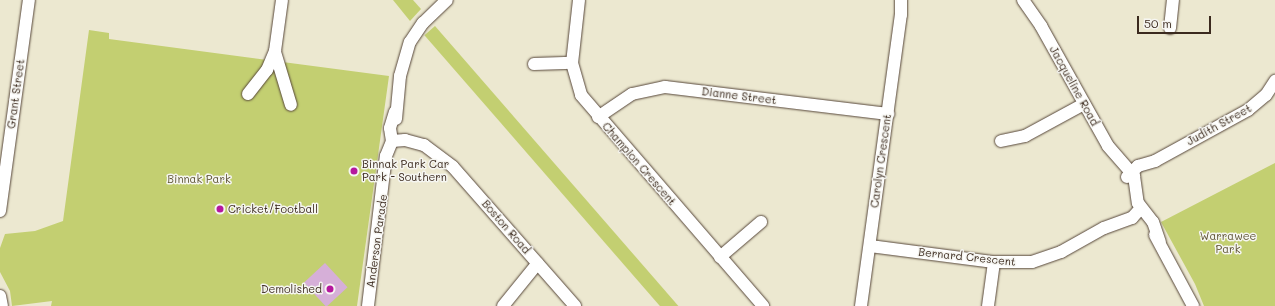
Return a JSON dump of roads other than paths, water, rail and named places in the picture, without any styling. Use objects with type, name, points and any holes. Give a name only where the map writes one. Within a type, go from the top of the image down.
[{"type":"street","name":"Grant Street","points":[[0,211],[29,0]]},
{"type":"street","points":[[248,94],[267,70],[275,51],[282,0]]},
{"type":"street","name":"Anderson Parade","points":[[368,306],[386,176],[386,156],[397,142],[390,128],[395,112],[403,64],[410,42],[423,23],[447,0]]},
{"type":"street","name":"Champion Crescent","points":[[578,0],[572,64],[581,95],[763,306]]},
{"type":"street","name":"Carolyn Crescent","points":[[861,306],[901,15],[901,0]]},
{"type":"street","name":"Carolyn Crescent","points":[[901,15],[907,0]]},
{"type":"street","name":"Jacqueline Road","points":[[1023,0],[1041,26],[1108,146],[1130,175]]},
{"type":"street","name":"Jacqueline Road","points":[[1033,0],[1041,26]]},
{"type":"street","points":[[1170,28],[1173,0]]},
{"type":"street","points":[[275,51],[291,105]]},
{"type":"street","points":[[534,64],[572,64]]},
{"type":"street","name":"Judith Street","points":[[1130,175],[1248,110],[1266,95],[1275,81]]},
{"type":"street","name":"Dianne Street","points":[[598,116],[632,94],[665,87],[888,114]]},
{"type":"street","points":[[1001,141],[1025,136],[1084,104]]},
{"type":"street","name":"Boston Road","points":[[397,142],[434,152],[457,171],[575,306]]},
{"type":"street","points":[[1130,175],[1136,212],[1153,222],[1160,242],[1193,306]]},
{"type":"street","name":"Bernard Crescent","points":[[870,246],[994,262],[1019,263],[1047,258],[1136,212]]},
{"type":"street","points":[[720,256],[761,222]]},
{"type":"street","points":[[988,306],[994,262]]},
{"type":"street","points":[[503,306],[515,289],[541,267]]},
{"type":"street","points":[[0,296],[2,306]]},
{"type":"place","name":"Binnak Park Car Park - Southern","points":[[354,171]]},
{"type":"place","name":"Cricket/Football","points":[[220,209]]},
{"type":"place","name":"Demolished","points":[[330,289]]},
{"type":"park label","name":"Binnak Park","points":[[199,179]]},
{"type":"park label","name":"Warrawee Park","points":[[1228,243]]}]
